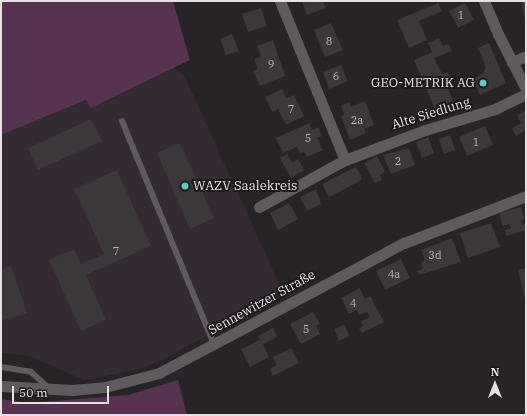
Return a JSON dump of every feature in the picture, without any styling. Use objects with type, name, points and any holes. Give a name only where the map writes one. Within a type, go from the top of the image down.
[{"type":"street","points":[[280,1],[345,160]]},
{"type":"street","points":[[484,1],[526,89]]},
{"type":"street","points":[[512,62],[526,56]]},
{"type":"street","name":"Alte Siedlung","points":[[259,207],[345,160],[425,130],[495,109],[526,94]]},
{"type":"street","name":"Sennewitzer Straße","points":[[1,386],[51,390],[105,387],[133,382],[159,373],[404,243],[526,196]]},
{"type":"lane","points":[[122,121],[214,344]]},
{"type":"lane","points":[[1,366],[30,372],[51,390]]},
{"type":"shaded area","points":[[1,1],[173,1],[190,60],[91,108],[86,100],[1,135]]},
{"type":"shaded area","points":[[174,68],[185,77],[284,294],[162,360],[140,369],[84,380],[30,356],[1,353],[1,135],[87,100],[91,108]]},
{"type":"shaded area","points":[[178,380],[187,415],[1,415],[1,399],[28,403],[128,395]]},
{"type":"building","points":[[302,1],[323,1],[326,8],[307,15]]},
{"type":"building","points":[[521,1],[526,1],[526,22],[525,22]]},
{"type":"building","points":[[438,3],[442,11],[419,21],[427,40],[409,48],[397,20]]},
{"type":"building","points":[[465,3],[474,20],[458,28],[449,11]]},
{"type":"building","points":[[261,8],[267,26],[248,32],[242,14]]},
{"type":"building","points":[[331,23],[343,50],[325,57],[314,30]]},
{"type":"building","points":[[232,34],[239,51],[226,55],[220,39]]},
{"type":"building","points":[[439,38],[443,46],[449,44],[452,51],[434,58],[442,74],[447,72],[450,78],[445,81],[455,106],[437,114],[414,60],[432,52],[428,43]]},
{"type":"building","points":[[273,40],[285,76],[260,86],[253,71],[258,69],[254,59],[261,57],[257,46]]},
{"type":"building","points":[[489,43],[506,83],[480,95],[473,79],[483,74],[486,67],[478,48]]},
{"type":"building","points":[[341,65],[348,81],[329,89],[323,72]]},
{"type":"building","points":[[282,89],[286,98],[294,95],[304,116],[286,125],[278,109],[272,112],[265,97]]},
{"type":"building","points":[[365,101],[374,125],[364,129],[366,133],[350,140],[341,116],[344,115],[341,105],[350,102],[351,107]]},
{"type":"building","points":[[526,110],[526,130],[516,136],[512,128],[521,123],[517,115]]},
{"type":"building","points":[[91,119],[102,141],[38,170],[28,148]]},
{"type":"building","points":[[309,123],[312,130],[318,127],[322,136],[317,138],[323,150],[307,157],[304,152],[300,153],[297,147],[283,153],[276,138]]},
{"type":"building","points":[[485,126],[493,145],[467,156],[459,137]]},
{"type":"building","points":[[450,135],[455,150],[444,154],[439,139]]},
{"type":"building","points":[[428,137],[434,153],[422,158],[416,142]]},
{"type":"building","name":"WAZV Saalekreis","points":[[180,143],[214,218],[190,229],[157,153]]},
{"type":"building","points":[[409,148],[415,165],[391,174],[383,155]]},
{"type":"building","points":[[287,154],[292,163],[298,159],[304,170],[291,178],[280,158]]},
{"type":"building","points":[[377,156],[385,172],[380,175],[382,180],[375,183],[364,163]]},
{"type":"building","points":[[356,167],[362,178],[360,181],[329,197],[322,184]]},
{"type":"building","points":[[117,170],[151,246],[86,275],[106,320],[81,331],[49,260],[74,249],[81,264],[104,254],[74,189]]},
{"type":"building","points":[[316,189],[321,204],[307,211],[300,197]]},
{"type":"building","points":[[289,203],[298,219],[278,230],[270,213]]},
{"type":"building","points":[[521,207],[524,219],[521,220],[522,225],[526,224],[526,230],[506,236],[505,230],[511,228],[509,224],[503,226],[499,213]]},
{"type":"building","points":[[491,223],[500,247],[468,258],[460,233]]},
{"type":"building","points":[[452,238],[461,262],[419,275],[417,271],[423,269],[421,262],[425,260],[421,250]]},
{"type":"building","points":[[401,259],[410,278],[385,290],[376,271]]},
{"type":"building","points":[[11,266],[27,313],[1,321],[1,269]]},
{"type":"building","points":[[526,268],[526,300],[525,300],[518,270]]},
{"type":"building","points":[[360,288],[365,299],[370,296],[384,322],[362,333],[359,329],[363,326],[361,321],[370,317],[367,312],[359,315],[357,310],[349,314],[341,298]]},
{"type":"building","points":[[313,312],[320,324],[316,326],[320,334],[301,344],[290,324]]},
{"type":"building","points":[[344,325],[350,336],[339,341],[334,329]]},
{"type":"building","points":[[273,328],[277,337],[263,344],[269,357],[250,367],[241,349],[260,340],[258,336]]},
{"type":"building","points":[[291,348],[299,363],[273,376],[270,369],[277,365],[273,357]]},
{"type":"place","name":"GEO-METRIK AG","points":[[483,83]]},
{"type":"place","name":"WAZV Saalekreis","points":[[185,186]]}]
